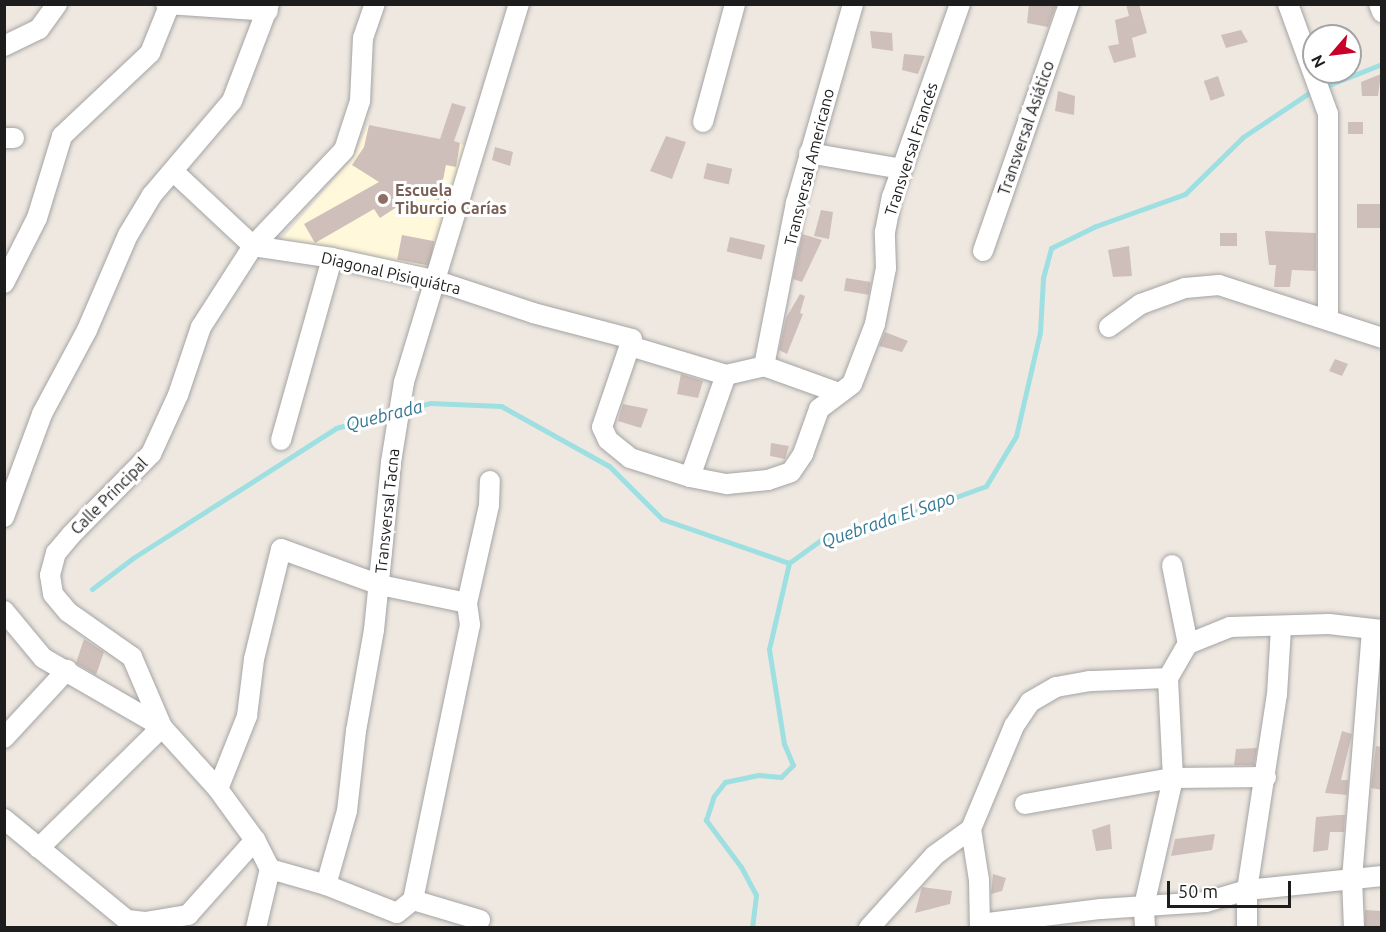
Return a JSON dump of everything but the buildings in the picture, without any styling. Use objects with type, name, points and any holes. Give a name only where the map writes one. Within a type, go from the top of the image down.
[{"type":"street","points":[[4,46],[39,29],[57,4]]},
{"type":"street","name":"Calle Principal","points":[[270,869],[255,840],[218,789],[162,727],[132,657],[108,636],[68,612],[53,594],[50,574],[56,553],[70,535],[151,454],[178,395],[201,327],[253,246],[344,150],[360,101],[363,38],[375,4]]},
{"type":"street","name":"Transversal Tacna","points":[[326,885],[347,812],[380,585],[391,462],[404,382],[519,4]]},
{"type":"street","points":[[703,122],[735,4]]},
{"type":"street","name":"Transversal Americano","points":[[764,366],[809,153],[853,4]]},
{"type":"street","name":"Transversal Francés","points":[[690,477],[727,484],[768,480],[791,472],[803,454],[819,409],[852,384],[875,324],[886,268],[885,232],[902,169],[960,4]]},
{"type":"street","name":"Transversal Asiático","points":[[983,251],[1069,4]]},
{"type":"street","points":[[1288,4],[1328,114],[1328,320]]},
{"type":"street","points":[[1379,4],[1382,12]]},
{"type":"street","points":[[4,283],[37,218],[62,136],[150,53],[168,5],[268,8],[231,102],[174,172],[152,195],[128,235],[87,330],[42,414],[4,517]]},
{"type":"street","points":[[809,153],[902,169]]},
{"type":"street","points":[[174,172],[253,246]]},
{"type":"street","name":"Diagonal Pisiquiátra","points":[[253,246],[332,258],[434,280],[726,375]]},
{"type":"street","points":[[281,440],[332,258]]},
{"type":"street","points":[[1109,327],[1142,304],[1185,288],[1219,285],[1382,338]]},
{"type":"street","points":[[631,343],[602,427],[608,440],[630,458],[690,477],[726,375],[764,366],[838,393]]},
{"type":"street","points":[[256,927],[270,869],[326,885],[393,920],[413,900],[470,625],[467,603],[489,505],[490,481]]},
{"type":"street","points":[[218,789],[247,716],[254,659],[281,549],[380,585],[467,603]]},
{"type":"street","points":[[1172,564],[1188,644]]},
{"type":"street","points":[[4,611],[43,658],[68,670],[162,727],[39,848]]},
{"type":"street","points":[[1145,927],[1144,906],[1173,778],[1168,678],[1188,644],[1230,627],[1329,624],[1377,630],[1352,879],[1354,927]]},
{"type":"street","points":[[1247,927],[1247,890],[1277,695],[1281,627]]},
{"type":"street","points":[[4,738],[68,670]]},
{"type":"street","points":[[1168,678],[1068,685],[1030,702],[1014,726],[971,829],[980,926],[1144,906],[1206,903],[1247,890],[1382,876]]},
{"type":"street","points":[[1025,804],[1173,778],[1266,777]]},
{"type":"street","points":[[6,823],[39,848],[125,924],[169,920],[188,915],[255,840]]},
{"type":"street","points":[[869,927],[935,855],[971,829]]},
{"type":"street","points":[[413,900],[480,920]]},
{"type":"shaded area","name":"Escuela Tiburcio Carías","points":[[368,125],[466,145],[428,269],[281,240],[353,158]]},
{"type":"waterway","name":"Quebrada El Sapo","points":[[752,928],[756,895],[741,867],[706,820],[714,796],[725,782],[759,775],[781,777],[793,765],[784,744],[769,649],[789,563],[822,539],[879,525],[986,486],[1016,436],[1040,332],[1043,278],[1051,248],[1096,226],[1185,194],[1243,137],[1309,93],[1382,64]]},
{"type":"waterway","name":"Quebrada","points":[[405,409],[430,403],[501,406],[609,466],[662,519],[789,563]]},
{"type":"waterway","name":"Quebrada","points":[[92,589],[133,558],[336,428],[396,411]]},
{"type":"place","name":"Escuela Tiburcio Carías","points":[[383,199]]}]
